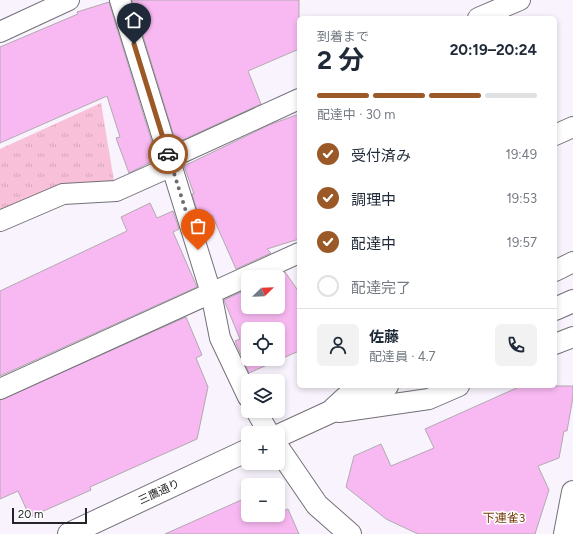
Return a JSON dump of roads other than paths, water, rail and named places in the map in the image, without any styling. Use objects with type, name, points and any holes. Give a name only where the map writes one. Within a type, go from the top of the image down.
[{"type":"main road","points":[[557,308],[573,301]]},
{"type":"main road","points":[[285,433],[383,388]]},
{"type":"main road","name":"三鷹通り","points":[[69,534],[241,453]]},
{"type":"main road","points":[[285,458],[317,505],[350,534]]},
{"type":"main road","points":[[565,534],[573,492]]},
{"type":"street","points":[[0,32],[69,0]]},
{"type":"street","points":[[120,0],[210,293],[220,338],[241,382]]},
{"type":"street","points":[[483,16],[520,0]]},
{"type":"street","points":[[0,221],[63,194],[116,191],[163,170],[179,154],[297,100]]},
{"type":"street","points":[[557,134],[573,127]]},
{"type":"street","points":[[0,389],[297,254]]},
{"type":"street","points":[[557,270],[573,262]]},
{"type":"street","points":[[557,343],[573,336]]},
{"type":"street","points":[[327,414],[355,388]]},
{"type":"street","points":[[327,414],[429,399],[454,388]]},
{"type":"district","name":"下連雀3","points":[[504,518]]}]
